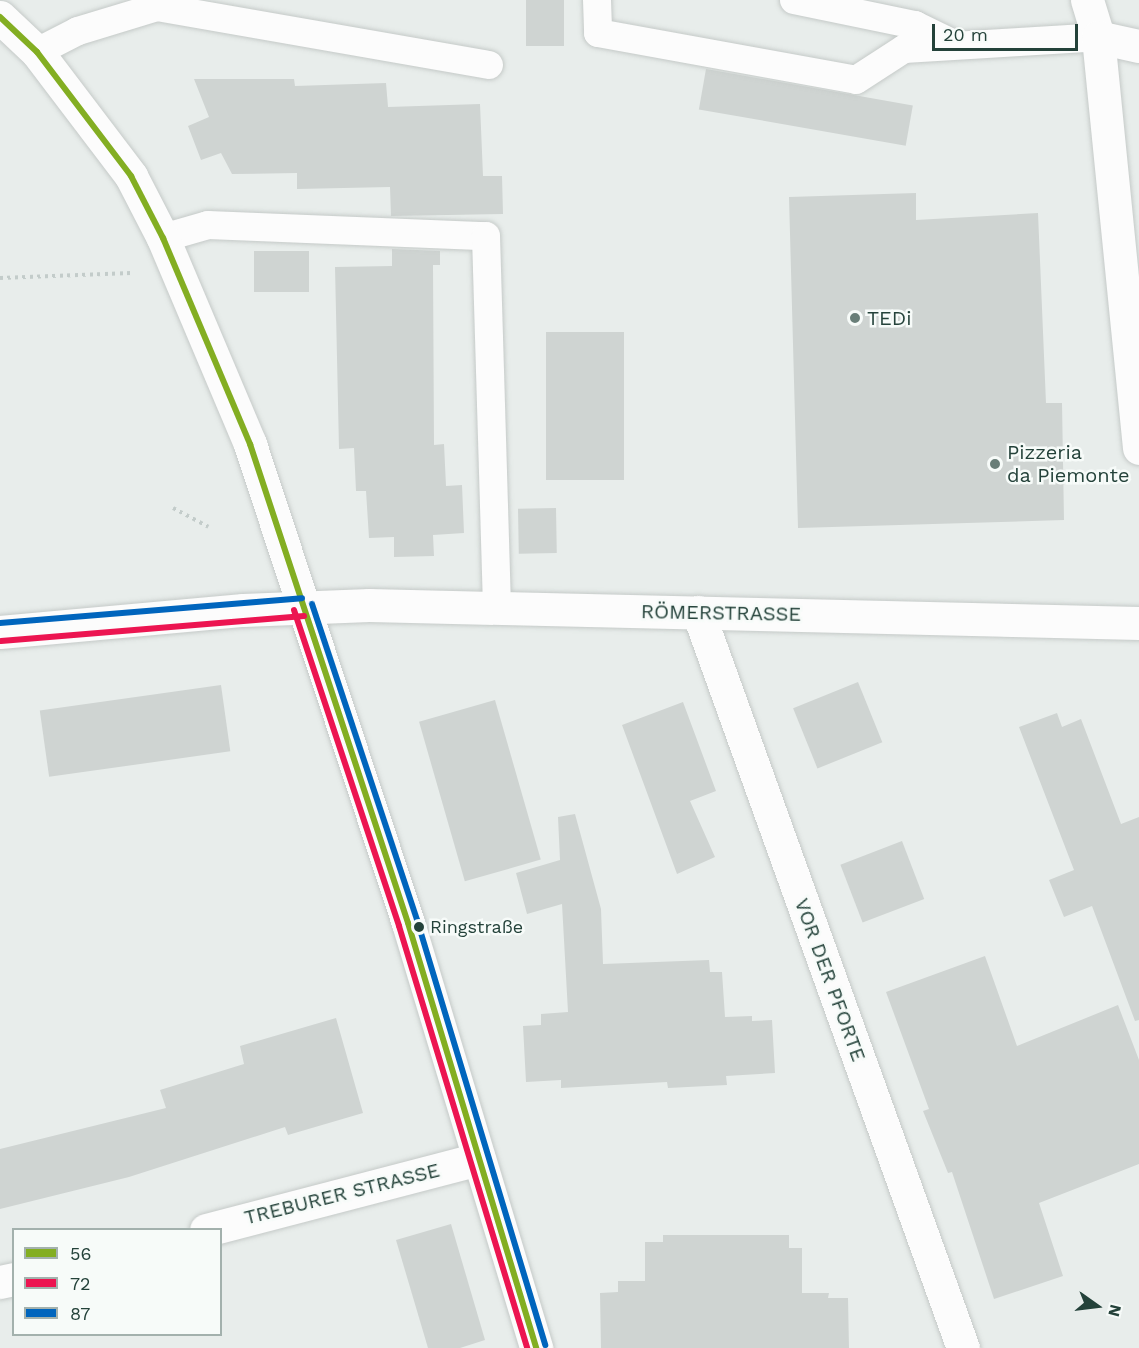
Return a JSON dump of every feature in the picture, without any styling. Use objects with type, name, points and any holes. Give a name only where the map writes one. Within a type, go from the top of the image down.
[{"type":"street","points":[[1087,0],[1098,37],[1139,448]]},
{"type":"street","points":[[0,17],[36,52],[131,176],[163,238],[250,444],[408,922],[536,1348]]},
{"type":"street","points":[[1098,37],[1139,46]]},
{"type":"street","points":[[0,632],[303,607]]},
{"type":"street","name":"RÖMERSTRASSE","points":[[303,607],[497,607],[1139,623]]},
{"type":"street","name":"VOR DER PFORTE","points":[[698,612],[963,1348]]},
{"type":"street","name":"TREBURER STRASSE","points":[[214,1228],[479,1159]]},
{"type":"lane","points":[[597,0],[598,33],[856,80],[904,49],[954,44],[1098,37]]},
{"type":"lane","points":[[794,0],[915,25],[954,44]]},
{"type":"lane","points":[[36,52],[78,31],[157,7],[489,65]]},
{"type":"lane","points":[[163,238],[208,225],[486,236],[497,607]]},
{"type":"path","points":[[0,278],[178,272]]},
{"type":"path","points":[[173,508],[208,527]]},
{"type":"building","points":[[526,0],[564,0],[564,46],[526,46]]},
{"type":"building","points":[[706,69],[913,105],[906,146],[699,109]]},
{"type":"building","points":[[194,79],[294,79],[295,86],[386,83],[388,107],[480,104],[483,176],[502,176],[503,214],[391,216],[390,187],[297,189],[297,173],[232,174],[221,153],[201,160],[188,126],[209,117]]},
{"type":"building","points":[[916,193],[916,220],[1038,213],[1046,403],[1062,403],[1064,520],[798,528],[789,197]]},
{"type":"building","points":[[392,249],[440,251],[440,265],[433,265],[434,445],[444,444],[446,486],[462,485],[464,533],[433,535],[434,556],[394,557],[394,537],[369,538],[366,491],[356,491],[354,448],[339,449],[335,267],[392,266]]},
{"type":"building","points":[[254,251],[309,251],[309,292],[254,292]]},
{"type":"building","points":[[546,332],[624,332],[624,480],[546,480]]},
{"type":"building","points":[[556,508],[557,553],[519,554],[518,509]]},
{"type":"building","points":[[858,682],[882,742],[817,768],[793,708]]},
{"type":"building","points":[[221,685],[230,751],[49,777],[40,710]]},
{"type":"building","points":[[495,700],[541,860],[465,881],[419,722]]},
{"type":"building","points":[[683,702],[716,791],[690,801],[715,857],[677,874],[622,725]]},
{"type":"building","points":[[1057,713],[1062,727],[1081,719],[1121,824],[1139,817],[1139,1020],[1135,1021],[1092,906],[1064,917],[1049,880],[1074,870],[1019,727]]},
{"type":"building","points":[[575,814],[601,909],[603,964],[709,960],[710,972],[722,972],[725,1017],[752,1016],[752,1021],[772,1020],[775,1073],[726,1076],[727,1085],[668,1088],[667,1082],[561,1088],[561,1080],[526,1082],[523,1026],[541,1025],[541,1014],[568,1012],[562,904],[527,914],[516,873],[560,860],[558,817]]},
{"type":"building","points":[[902,841],[924,899],[863,923],[840,865]]},
{"type":"building","points":[[985,956],[1017,1046],[1118,1005],[1139,1060],[1139,1164],[1039,1203],[1063,1276],[994,1299],[952,1172],[948,1173],[923,1111],[929,1109],[886,992]]},
{"type":"building","points":[[336,1018],[363,1113],[288,1135],[285,1127],[129,1177],[0,1209],[0,1149],[166,1108],[160,1090],[244,1064],[240,1046]]},
{"type":"building","points":[[451,1224],[485,1340],[460,1348],[428,1348],[396,1240]]},
{"type":"building","points":[[663,1235],[789,1235],[789,1248],[802,1248],[802,1293],[829,1293],[828,1298],[848,1298],[849,1348],[601,1348],[600,1293],[618,1292],[618,1281],[645,1281],[645,1242],[663,1242]]},
{"type":"transit line","name":"56","points":[[0,17],[37,52],[131,176],[163,238],[250,444],[408,923],[536,1348]]},
{"type":"transit line","name":"87","points":[[0,623],[302,598]]},
{"type":"transit line","name":"87","points":[[312,604],[417,920],[545,1345]]},
{"type":"transit line","name":"72","points":[[294,610],[399,926],[527,1348]]},
{"type":"transit line","name":"72","points":[[1,641],[304,616]]},
{"type":"place","name":"TEDi","points":[[855,318]]},
{"type":"place","name":"Pizzeria da Piemonte","points":[[995,464]]},
{"type":"place","name":"Ringstraße","points":[[419,927]]}]
